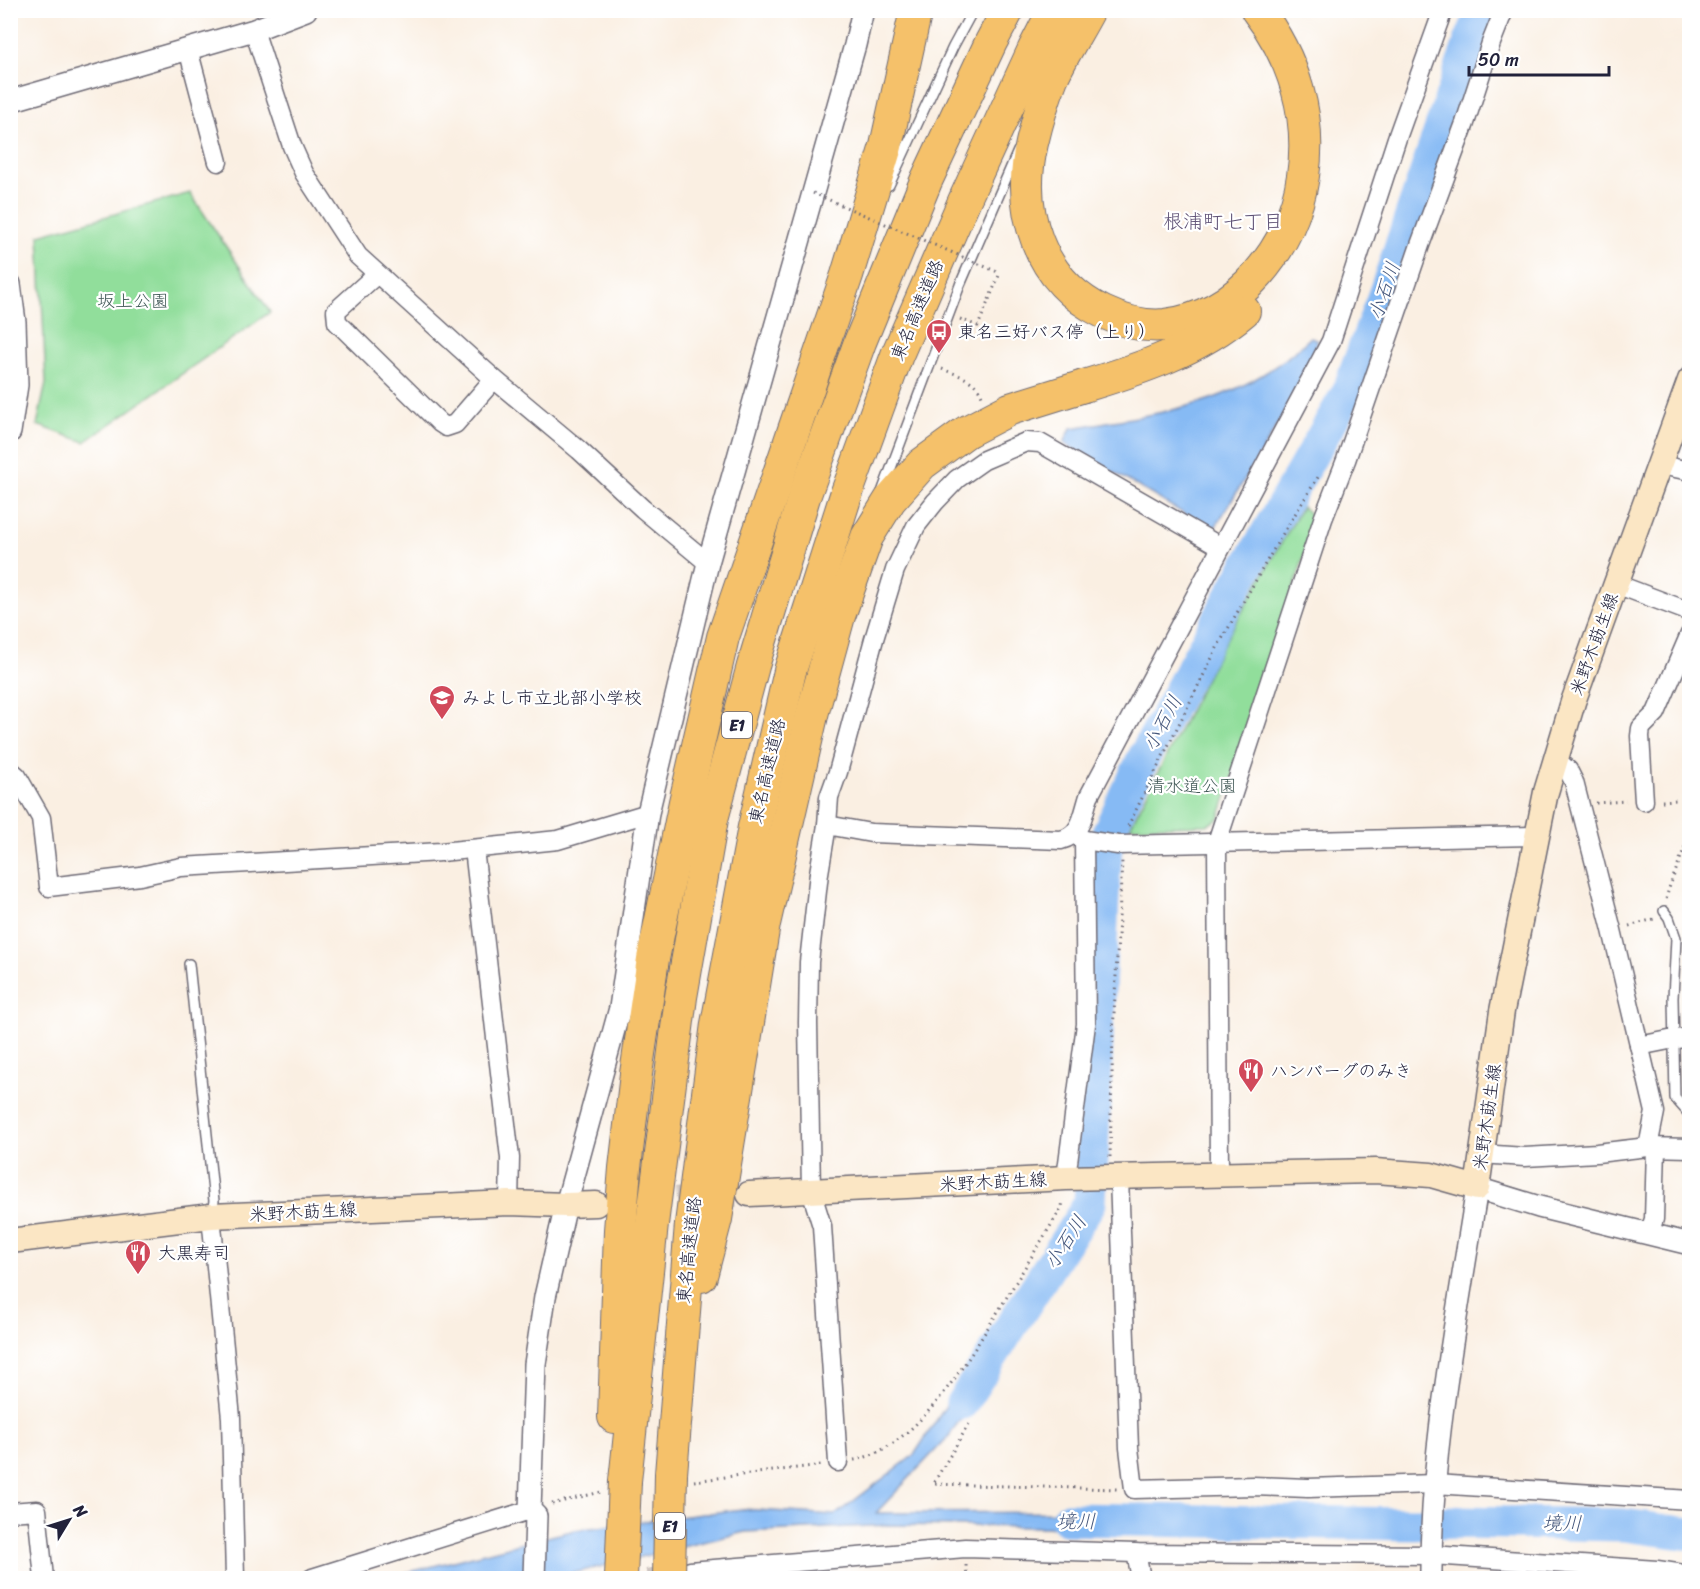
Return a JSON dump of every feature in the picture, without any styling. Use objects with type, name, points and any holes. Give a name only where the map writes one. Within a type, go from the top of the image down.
[{"type":"highway","points":[[608,1578],[619,1482],[618,1278],[624,1168],[653,959],[685,802],[723,637],[847,274],[886,146],[916,10]]},
{"type":"highway","name":"E1","points":[[621,1578],[619,1482],[679,1008],[712,819],[753,666],[804,497],[860,342],[926,181],[1008,10]]},
{"type":"highway","name":"東名高速道路","points":[[680,1575],[672,1474],[691,1224],[717,1024],[754,827],[789,671],[846,495],[897,355],[965,199],[1054,10]]},
{"type":"highway","points":[[1089,10],[1052,78],[1032,145],[1028,174],[1028,203],[1032,224],[1039,248],[1050,268],[1068,290],[1088,305],[1113,317],[1138,324],[1164,325],[1211,312],[1253,280],[1284,236],[1301,190],[1306,135],[1295,79],[1270,27],[1257,10]]},
{"type":"highway","points":[[679,1364],[716,1219],[764,924],[813,711],[839,616],[867,537],[890,500],[906,480],[929,458],[966,432],[1010,409],[1149,364],[1202,340],[1226,325],[1271,285],[1294,252],[1313,211],[1323,144],[1321,120],[1311,76],[1303,55],[1278,10]]},
{"type":"main road","name":"米野木莇生線","points":[[749,1194],[1067,1178],[1375,1171],[1431,1175],[1477,1188],[1502,1011],[1546,792],[1573,702],[1689,380]]},
{"type":"main road","name":"米野木莇生線","points":[[10,1241],[212,1216],[510,1203],[596,1204]]},
{"type":"street","points":[[10,101],[254,30],[306,10]]},
{"type":"street","points":[[534,1578],[535,1364],[545,1297],[566,1205],[620,1008],[648,813],[708,563],[863,10]]},
{"type":"street","points":[[1067,1178],[1086,1024],[1084,839],[1080,827],[1089,796],[1331,341],[1397,138],[1443,10]]},
{"type":"street","points":[[1219,1173],[1216,842],[1323,519],[1346,460],[1504,10]]},
{"type":"street","points":[[254,30],[292,146],[304,173],[358,256],[494,379],[708,563]]},
{"type":"street","points":[[188,49],[218,162]]},
{"type":"street","points":[[376,274],[336,311],[337,322],[440,423],[447,427],[454,424],[494,379]]},
{"type":"street","points":[[10,284],[15,322],[17,385],[10,432]]},
{"type":"street","points":[[838,1462],[822,1226],[811,1191],[809,962],[829,797],[895,570],[916,526],[957,479],[1000,452],[1026,442],[1040,443],[1221,547]]},
{"type":"street","points":[[1660,465],[1689,471]]},
{"type":"street","points":[[1616,584],[1689,612]]},
{"type":"street","points":[[1644,801],[1641,728],[1656,713],[1689,634]]},
{"type":"street","points":[[1555,759],[1568,770],[1574,782],[1655,1112],[1652,1147],[1654,1220],[1649,1234]]},
{"type":"street","points":[[10,770],[41,818],[49,887],[140,876],[181,867],[338,859],[558,840],[648,813]]},
{"type":"street","points":[[827,825],[871,833],[1084,839],[1122,845],[1538,836]]},
{"type":"street","points":[[474,849],[510,1158],[510,1203]]},
{"type":"street","points":[[1640,1046],[1682,1039]]},
{"type":"street","points":[[1481,1154],[1525,1157],[1652,1147],[1689,1148]]},
{"type":"street","points":[[1115,1178],[1129,1448],[1134,1489],[1253,1486],[1308,1488],[1435,1484],[1689,1500]]},
{"type":"street","points":[[1431,1578],[1435,1484],[1454,1337],[1477,1188],[1539,1207],[1689,1244]]},
{"type":"street","points":[[212,1216],[231,1418],[235,1578]]},
{"type":"street","points":[[10,1512],[37,1510],[44,1578]]},
{"type":"street","points":[[312,1578],[533,1513]]},
{"type":"street","points":[[680,1575],[719,1574],[965,1548],[1136,1553],[1431,1555],[1657,1570],[1689,1575]]},
{"type":"street","points":[[1136,1553],[1141,1578]]},
{"type":"lane","points":[[887,190],[953,47],[973,10]]},
{"type":"lane","points":[[867,537],[892,460],[960,285],[1002,185],[1052,78]]},
{"type":"lane","points":[[847,274],[877,211]]},
{"type":"lane","points":[[1664,910],[1676,938],[1673,998],[1682,1039],[1675,1098],[1689,1115]]},
{"type":"lane","points":[[189,964],[214,1201],[212,1216]]},
{"type":"path","points":[[813,193],[1000,273],[978,326],[960,319]]},
{"type":"path","points":[[1115,1178],[1109,1149],[1112,1044],[1122,845],[1128,826],[1218,646],[1279,540],[1318,475],[1346,460]]},
{"type":"path","points":[[1612,930],[1654,919],[1664,910],[1668,888],[1688,838]]},
{"type":"path","points":[[969,1424],[933,1484],[1101,1490],[1134,1489]]},
{"type":"green space","name":"坂上公園","points":[[190,193],[270,312],[85,442],[37,425],[46,383],[39,235]]},
{"type":"green space","name":"清水道公園","points":[[1302,507],[1316,519],[1219,819],[1207,825],[1130,827],[1222,647]]},
{"type":"water","points":[[1311,337],[1318,340],[1285,412],[1216,526],[1210,529],[1064,443],[1071,428],[1169,411],[1228,392],[1284,360]]},
{"type":"water","points":[[975,1361],[993,1370],[949,1436],[876,1513],[1112,1512],[1113,1528],[890,1525],[745,1532],[553,1578],[386,1578],[575,1530],[742,1509],[835,1515],[914,1455]]},
{"type":"waterway","name":"小石川","points":[[962,1403],[1090,1203],[1104,874],[1108,833],[1144,757],[1238,583],[1348,392],[1386,290],[1470,42],[1483,10]]},
{"type":"waterway","name":"境川","points":[[1067,1519],[1624,1525],[1690,1534]]},
{"type":"tunnel","points":[[640,1201],[749,1194]]},
{"type":"tunnel","points":[[647,1578],[678,1573]]},
{"type":"place","name":"東名三好バス停（上り）","points":[[939,355]]},
{"type":"place","name":"みよし市立北部小学校","points":[[442,721]]},
{"type":"place","name":"ハンバーグのみき","points":[[1251,1094]]},
{"type":"place","name":"大黒寿司","points":[[138,1276]]},
{"type":"district","name":"根浦町七丁目","points":[[1223,221]]}]
